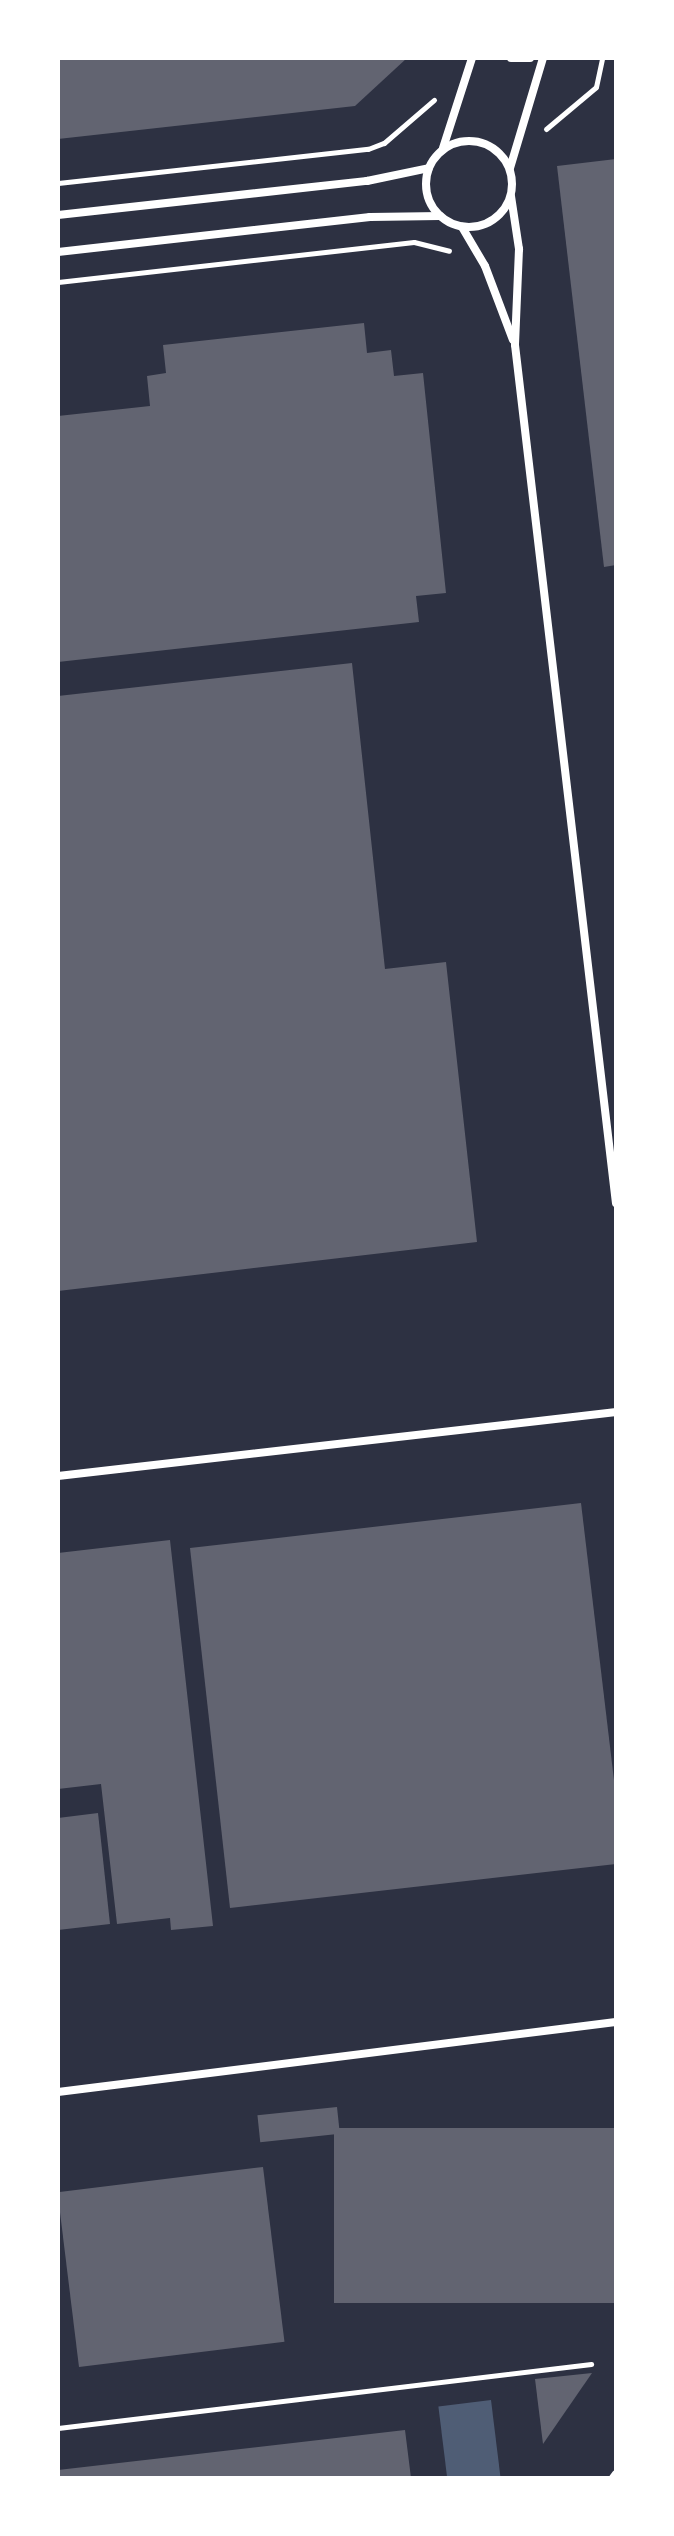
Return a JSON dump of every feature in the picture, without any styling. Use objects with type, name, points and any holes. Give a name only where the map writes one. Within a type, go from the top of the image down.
[{"type":"street","points":[[440,216],[427,194],[429,168],[442,150],[472,58]]},
{"type":"street","points":[[511,58],[530,58]]},
{"type":"street","points":[[543,58],[510,169],[519,249],[515,345],[616,1203]]},
{"type":"street","points":[[442,150],[468,140],[481,142],[493,148],[510,169]]},
{"type":"street","points":[[58,215],[367,181],[429,168]]},
{"type":"street","points":[[462,227],[492,221],[511,196]]},
{"type":"street","points":[[58,252],[370,217],[440,216],[462,227],[485,266],[515,345]]},
{"type":"street","points":[[58,1476],[616,1412]]},
{"type":"street","points":[[58,2092],[616,2022]]},
{"type":"path","points":[[534,139],[596,87],[602,58]]},
{"type":"path","points":[[58,183],[368,149],[384,143],[437,97]]},
{"type":"path","points":[[58,282],[414,242],[465,257]]},
{"type":"path","points":[[58,2428],[591,2364]]},
{"type":"water","points":[[491,2400],[501,2478],[447,2478],[438,2406]]},
{"type":"building","points":[[58,58],[407,58],[355,106],[58,139]]},
{"type":"building","points":[[616,159],[616,565],[604,567],[557,166]]},
{"type":"building","points":[[364,323],[367,353],[391,350],[394,376],[423,373],[446,593],[416,596],[419,622],[58,662],[58,416],[150,406],[147,376],[166,373],[163,345]]},
{"type":"building","points":[[352,663],[385,969],[446,962],[477,1242],[58,1291],[58,696]]},
{"type":"building","points":[[581,1503],[616,1797],[616,1864],[230,1908],[190,1548]]},
{"type":"building","points":[[170,1540],[213,1926],[171,1930],[170,1918],[117,1924],[101,1784],[58,1789],[58,1553]]},
{"type":"building","points":[[98,1813],[110,1924],[58,1930],[58,1818]]},
{"type":"building","points":[[337,2107],[340,2134],[260,2142],[257,2115]]},
{"type":"building","points":[[334,2128],[616,2128],[616,2303],[334,2303]]},
{"type":"building","points":[[263,2167],[284,2342],[79,2367],[58,2192]]},
{"type":"building","points":[[592,2373],[543,2444],[535,2379]]},
{"type":"building","points":[[405,2430],[411,2478],[58,2478],[58,2470]]}]
